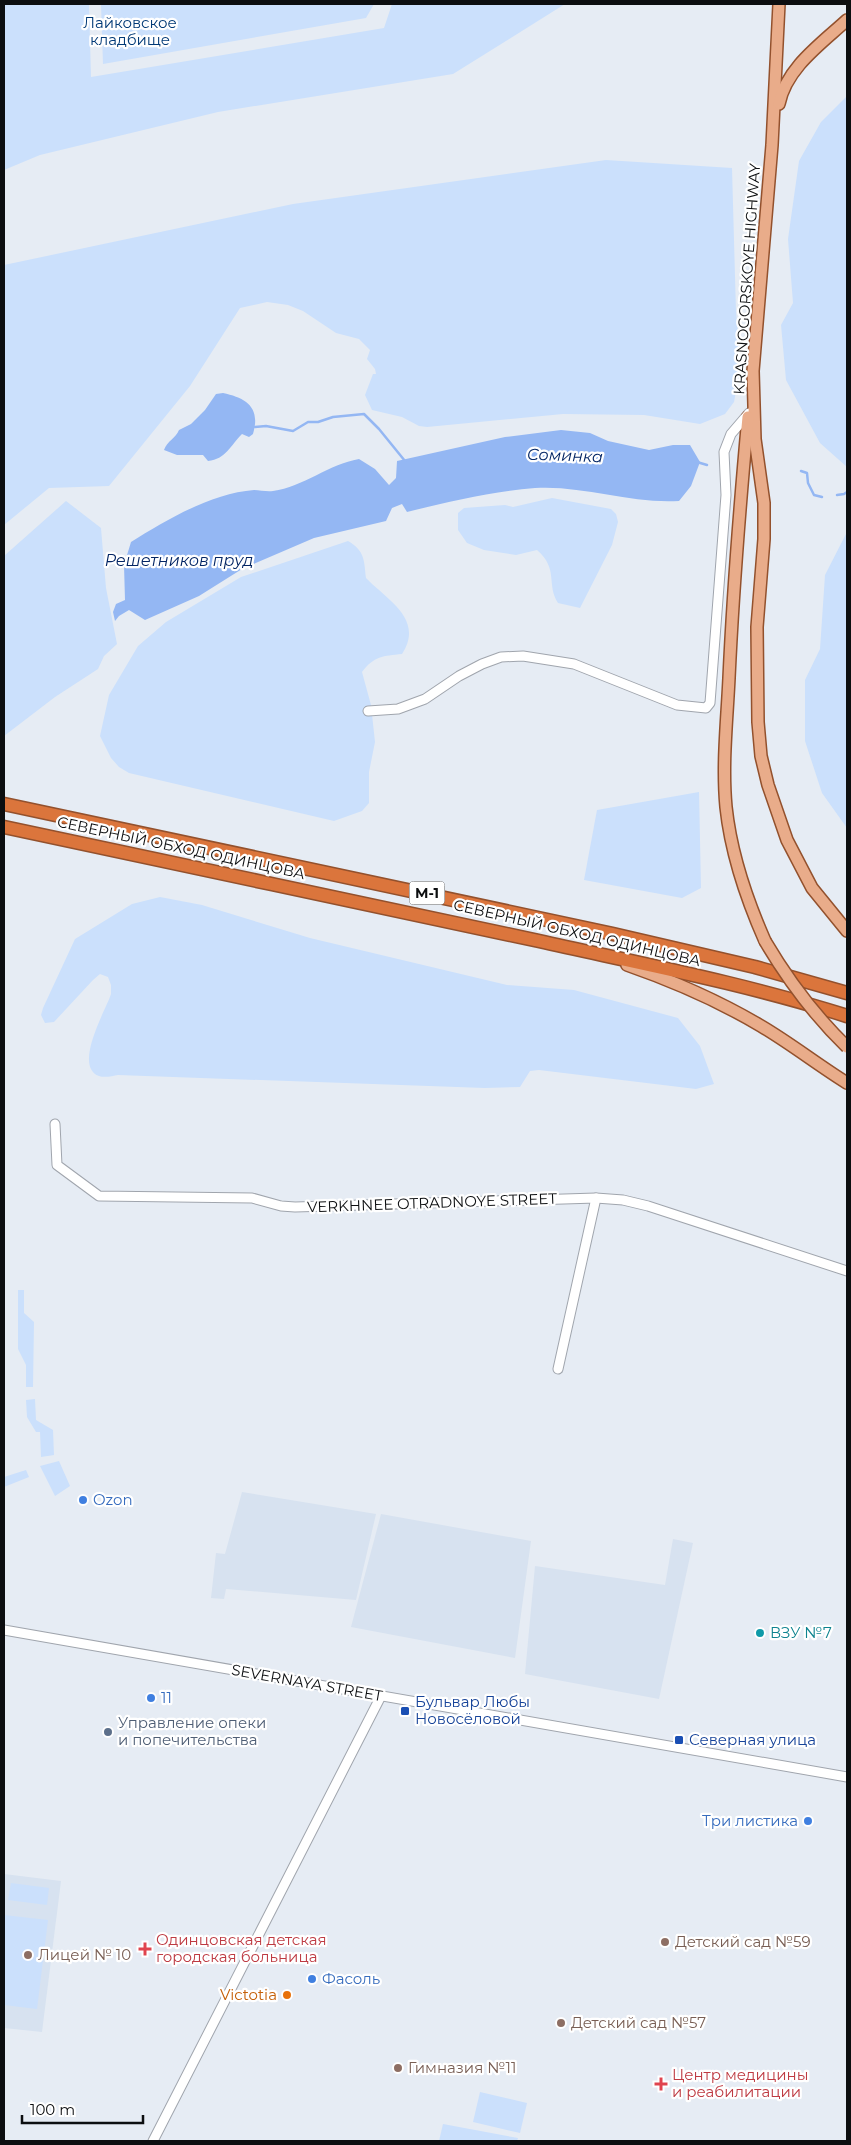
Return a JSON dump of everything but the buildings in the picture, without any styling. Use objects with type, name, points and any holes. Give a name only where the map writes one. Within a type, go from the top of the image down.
[{"type":"highway","name":"СЕВЕРНЫЙ ОБХОД ОДИНЦОВА","points":[[4,804],[613,934],[764,969],[847,993]]},
{"type":"highway","name":"СЕВЕРНЫЙ ОБХОД ОДИНЦОВА","points":[[4,827],[557,945],[750,989],[847,1016]]},
{"type":"main road","name":"KRASNOGORSKOYE HIGHWAY","points":[[779,4],[772,145],[753,371],[756,438],[763,486],[764,511],[756,660],[758,722],[765,773],[782,827],[799,866],[819,898],[847,931]]},
{"type":"main road","name":"KRASNOGORSKOYE HIGHWAY","points":[[772,145],[781,94],[789,78],[808,56],[847,20]]},
{"type":"main road","points":[[777,68],[779,74],[789,78]]},
{"type":"main road","points":[[753,371],[731,628],[724,784],[729,829],[746,898],[765,941],[801,996],[847,1047]]},
{"type":"main road","points":[[557,945],[649,972],[707,997],[762,1026],[847,1084]]},
{"type":"street","points":[[368,711],[398,709],[425,699],[459,676],[482,664],[501,657],[523,656],[574,664],[677,705],[706,708],[710,703],[726,495],[724,452],[731,434],[749,413]]},
{"type":"street","name":"VERKHNEE OTRADNOYE STREET","points":[[55,1124],[57,1166],[100,1196],[252,1198],[281,1206],[295,1207],[596,1198],[623,1200],[648,1206],[847,1271]]},
{"type":"street","points":[[558,1369],[596,1198]]},
{"type":"street","name":"SEVERNAYA STREET","points":[[4,1630],[847,1777]]},
{"type":"street","points":[[153,2141],[381,1696]]},
{"type":"shaded area","points":[[242,1492],[376,1514],[356,1600],[226,1589],[224,1599],[211,1598],[216,1553],[225,1554]]},
{"type":"shaded area","points":[[381,1514],[531,1541],[515,1658],[351,1627]]},
{"type":"shaded area","points":[[673,1539],[693,1543],[659,1699],[525,1674],[535,1566],[665,1585]]},
{"type":"shaded area","name":"Лицей № 10","points":[[4,1874],[61,1881],[42,2032],[4,2028]]},
{"type":"green space","points":[[4,4],[89,4],[91,77],[384,28],[392,4],[565,4],[453,74],[218,112],[40,155],[4,170]]},
{"type":"green space","name":"Лайковское кладбище","points":[[101,4],[374,4],[366,18],[103,64]]},
{"type":"green space","points":[[847,96],[847,467],[820,443],[786,380],[781,325],[793,303],[788,239],[799,161],[821,122]]},
{"type":"green space","points":[[606,160],[732,168],[736,312],[741,365],[734,402],[725,414],[700,424],[644,415],[563,414],[427,427],[419,426],[402,417],[372,410],[365,395],[373,374],[376,374],[375,369],[367,359],[370,350],[359,339],[336,333],[303,311],[288,305],[267,302],[240,308],[190,386],[109,486],[49,488],[4,525],[4,265],[293,204]]},
{"type":"green space","points":[[552,498],[611,509],[616,514],[618,522],[612,545],[580,608],[558,603],[548,564],[537,550],[516,555],[484,550],[467,543],[458,530],[458,513],[464,508],[505,505],[513,507]]},
{"type":"green space","points":[[66,501],[101,528],[106,588],[117,644],[104,656],[98,669],[55,697],[4,736],[4,556]]},
{"type":"green space","points":[[847,532],[847,828],[822,793],[805,741],[805,680],[820,649],[825,575]]},
{"type":"green space","points":[[348,541],[358,548],[363,556],[366,578],[400,611],[406,620],[409,630],[408,642],[402,654],[379,658],[362,672],[371,705],[375,742],[369,772],[369,803],[362,811],[334,821],[129,773],[119,767],[111,758],[100,736],[109,695],[138,646],[166,622],[241,577]]},
{"type":"green space","points":[[699,792],[701,888],[682,898],[584,880],[597,810]]},
{"type":"green space","points":[[160,897],[202,905],[310,938],[507,985],[574,990],[678,1018],[700,1046],[714,1084],[696,1089],[539,1070],[530,1071],[520,1087],[485,1088],[118,1075],[99,1076],[92,1070],[89,1062],[90,1050],[111,994],[111,985],[108,977],[100,974],[54,1022],[45,1023],[41,1015],[43,1008],[75,939],[132,904]]},
{"type":"green space","points":[[18,1290],[24,1290],[24,1313],[34,1322],[33,1387],[26,1387],[26,1365],[18,1349]]},
{"type":"green space","points":[[35,1399],[36,1420],[53,1430],[54,1455],[41,1457],[40,1432],[36,1432],[27,1417],[26,1400]]},
{"type":"green space","points":[[59,1461],[70,1486],[55,1496],[40,1466]]},
{"type":"green space","points":[[26,1470],[29,1477],[4,1487],[4,1477]]},
{"type":"green space","points":[[11,1883],[49,1888],[47,1905],[8,1900]]},
{"type":"green space","points":[[4,1915],[48,1920],[37,2009],[4,2005]]},
{"type":"green space","points":[[480,2092],[527,2103],[520,2133],[473,2122]]},
{"type":"green space","points":[[443,2124],[518,2138],[517,2141],[439,2141]]},
{"type":"water","points":[[223,393],[239,398],[250,405],[255,417],[253,434],[249,437],[242,434],[224,455],[214,460],[208,461],[203,455],[177,455],[164,450],[179,430],[191,424],[205,410],[216,394]]},
{"type":"water","name":"Решетников пруд","points":[[561,430],[590,433],[608,441],[649,450],[673,445],[690,445],[700,462],[691,486],[679,501],[643,500],[571,489],[535,488],[487,494],[407,512],[402,504],[392,508],[386,521],[314,538],[242,569],[199,596],[145,620],[129,610],[115,621],[113,612],[116,604],[125,600],[124,565],[131,542],[174,517],[206,502],[238,492],[284,489],[337,466],[359,459],[375,469],[389,485],[396,478],[397,461],[505,437]]},
{"type":"waterway","points":[[255,427],[266,426],[293,431],[308,422],[364,414],[405,461]]},
{"type":"waterway","name":"Соминка","points":[[697,462],[707,465]]},
{"type":"waterway","name":"Соминка","points":[[801,471],[807,473],[808,483],[814,495],[822,497]]},
{"type":"waterway","name":"Соминка","points":[[837,495],[847,492]]},
{"type":"place","name":"Ozon","points":[[83,1500]]},
{"type":"place","name":"ВЗУ №7","points":[[760,1633]]},
{"type":"place","name":"11","points":[[151,1698]]},
{"type":"place","name":"Бульвар Любы Новосёловой","points":[[405,1711]]},
{"type":"place","name":"Управление опеки и попечительства","points":[[108,1732]]},
{"type":"place","name":"Северная улица","points":[[679,1740]]},
{"type":"place","name":"Три листика","points":[[808,1821]]},
{"type":"place","name":"Детский сад №59","points":[[665,1942]]},
{"type":"place","name":"Одинцовская детская городская больница","points":[[145,1949]]},
{"type":"place","name":"Лицей № 10","points":[[28,1955]]},
{"type":"place","name":"Фасоль","points":[[312,1979]]},
{"type":"place","name":"Victotia","points":[[287,1995]]},
{"type":"place","name":"Детский сад №57","points":[[561,2023]]},
{"type":"place","name":"Гимназия №11","points":[[398,2068]]},
{"type":"place","name":"Центр медицины и реабилитации","points":[[661,2084]]}]
